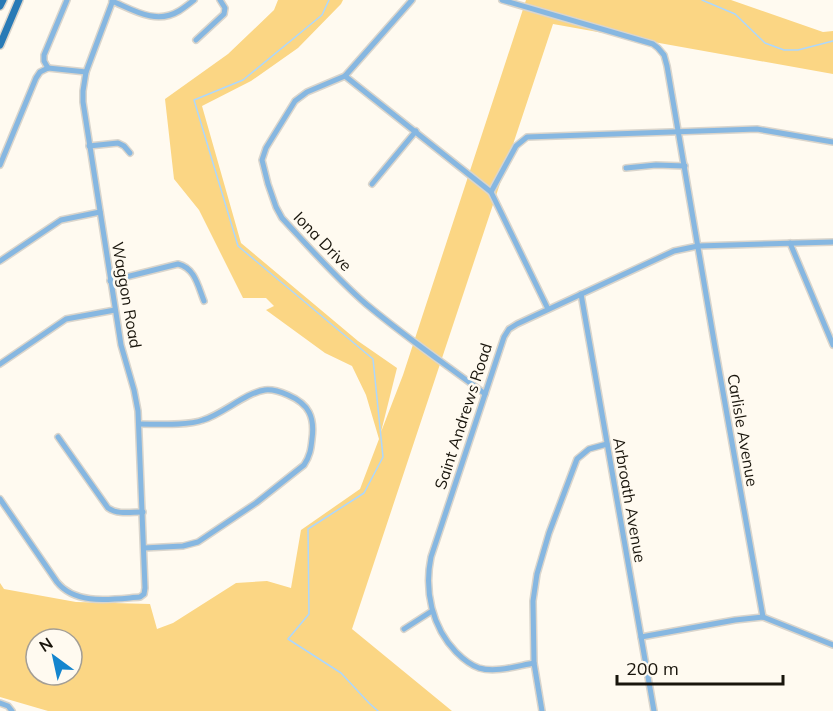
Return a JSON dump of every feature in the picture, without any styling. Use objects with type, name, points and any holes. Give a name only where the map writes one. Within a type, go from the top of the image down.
[{"type":"main road","points":[[0,6],[3,0]]},
{"type":"main road","points":[[0,45],[19,0]]},
{"type":"street","points":[[48,68],[44,55],[67,0]]},
{"type":"street","points":[[112,1],[155,18],[179,12],[194,0]]},
{"type":"street","points":[[196,40],[224,14],[225,8],[220,0]]},
{"type":"street","name":"Iona Drive","points":[[412,0],[345,76],[320,85],[295,101],[266,148],[262,160],[278,212],[318,257],[367,305],[485,394]]},
{"type":"street","points":[[502,0],[655,46],[664,55],[698,246]]},
{"type":"street","name":"Waggon Road","points":[[0,499],[57,582],[65,590],[71,594],[91,599],[143,596],[145,592],[144,548],[139,424],[134,390],[121,345],[82,96],[86,72],[112,1]]},
{"type":"street","points":[[0,165],[42,70],[48,68],[86,72]]},
{"type":"street","points":[[345,76],[491,192],[548,309]]},
{"type":"street","points":[[491,192],[516,146],[527,137],[757,129],[833,142]]},
{"type":"street","points":[[372,184],[416,131]]},
{"type":"street","points":[[89,146],[118,143],[130,153]]},
{"type":"street","points":[[626,168],[656,165],[685,166]]},
{"type":"street","points":[[0,261],[61,220],[100,212]]},
{"type":"street","name":"Saint Andrews Road","points":[[534,663],[492,669],[480,668],[461,657],[443,635],[432,611],[428,578],[431,557],[507,332],[517,324],[674,251],[698,246],[833,242]]},
{"type":"street","points":[[790,243],[833,345]]},
{"type":"street","name":"Carlisle Avenue","points":[[698,246],[763,617]]},
{"type":"street","points":[[110,281],[178,264],[190,270],[204,300]]},
{"type":"street","name":"Arbroath Avenue","points":[[581,294],[654,711]]},
{"type":"street","points":[[0,364],[66,319],[115,310]]},
{"type":"street","points":[[139,424],[203,420],[254,394],[274,390],[299,401],[309,411],[314,428],[309,457],[304,465],[256,503],[198,542],[183,546],[144,548]]},
{"type":"street","points":[[58,437],[108,508],[114,512],[143,512]]},
{"type":"street","points":[[542,711],[534,663],[533,601],[537,574],[549,533],[577,459],[590,449],[607,444]]},
{"type":"street","points":[[404,630],[432,611]]},
{"type":"street","points":[[641,637],[763,617],[833,645]]},
{"type":"street","points":[[0,703],[8,706],[11,711]]},
{"type":"shaded area","points":[[278,0],[343,0],[298,48],[251,81],[202,106],[241,243],[358,341],[397,368],[381,432],[403,375],[526,0],[731,0],[823,32],[833,31],[833,74],[553,24],[352,629],[452,711],[48,711],[0,697],[0,583],[4,589],[76,602],[150,604],[157,629],[173,623],[236,583],[267,581],[291,588],[301,530],[360,489],[379,439],[366,395],[352,366],[325,353],[266,310],[274,306],[266,298],[243,298],[199,210],[174,179],[165,99],[228,54],[274,10]]},
{"type":"waterway","points":[[329,0],[322,15],[243,80],[194,100],[238,246],[373,359],[383,457],[364,493],[308,529],[309,614],[288,639],[341,673],[378,711]]},
{"type":"waterway","points":[[702,0],[735,14],[765,43],[784,50],[798,50],[833,41]]}]
